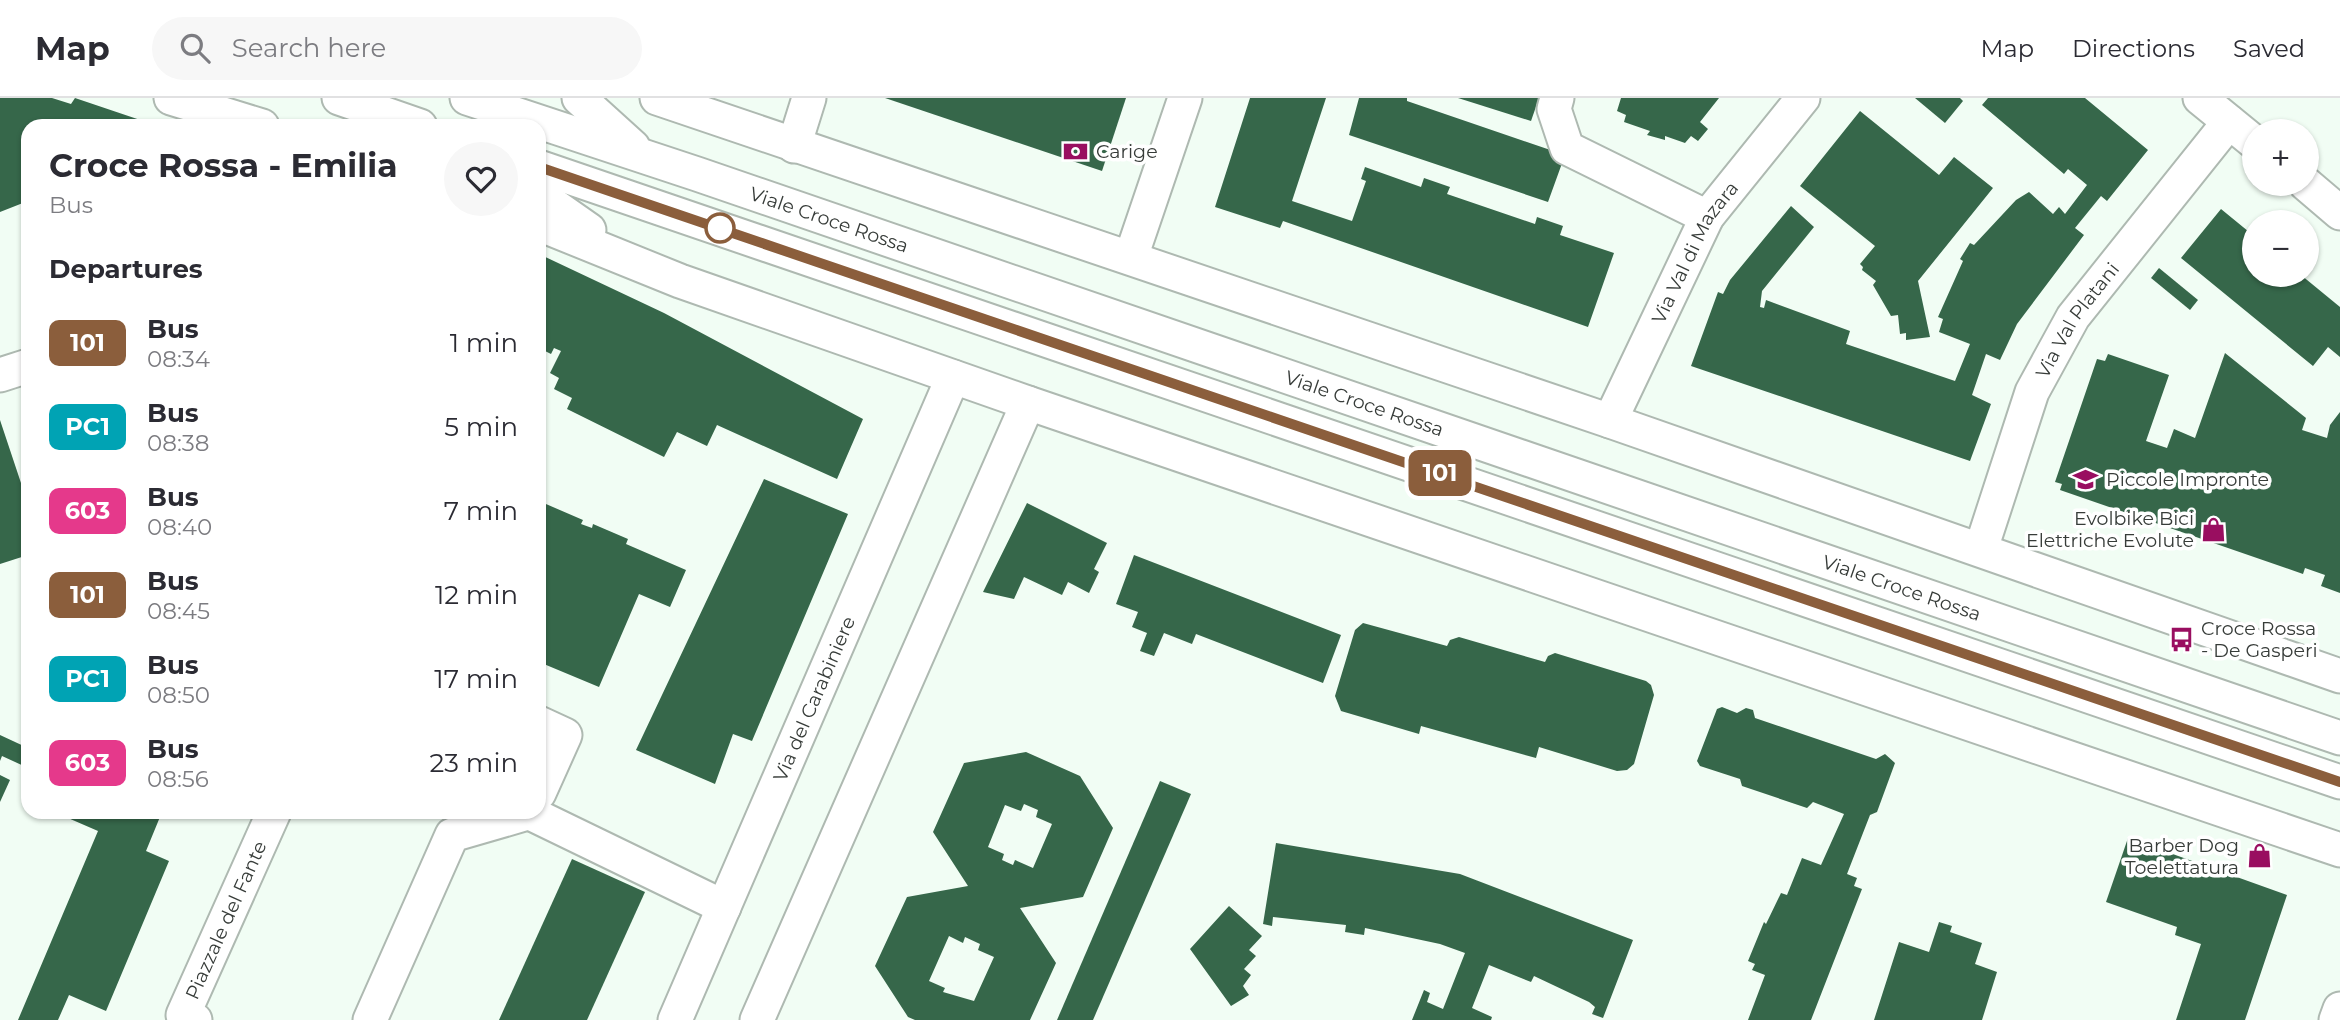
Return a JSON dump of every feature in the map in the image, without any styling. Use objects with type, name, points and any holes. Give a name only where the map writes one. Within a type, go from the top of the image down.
[{"type":"street","points":[[171,98],[239,119]]},
{"type":"street","points":[[339,98],[399,119]]},
{"type":"street","name":"Viale Croce Rossa","points":[[467,98],[531,119]]},
{"type":"street","points":[[579,98],[646,157]]},
{"type":"street","points":[[657,98],[1610,421],[2340,676]]},
{"type":"street","points":[[794,146],[809,98]]},
{"type":"street","points":[[1131,257],[1185,98]]},
{"type":"street","points":[[1557,98],[1554,109],[1567,148],[1707,217]]},
{"type":"street","name":"Via Val di Mazara","points":[[1610,421],[1707,217],[1803,98]]},
{"type":"street","points":[[2200,98],[2242,132]]},
{"type":"street","name":"Viale Croce Rossa","points":[[546,124],[2340,738]]},
{"type":"street","name":"Via Val Platani","points":[[1981,549],[2032,391],[2073,317],[2242,132]]},
{"type":"street","points":[[546,169],[2340,782]]},
{"type":"street","points":[[546,200],[640,265]]},
{"type":"street","points":[[546,227],[640,265],[953,377],[2340,850]]},
{"type":"street","points":[[0,375],[21,368]]},
{"type":"street","name":"Via del Carabiniere","points":[[675,1020],[953,377]]},
{"type":"street","points":[[757,1020],[1028,403]]},
{"type":"street","points":[[546,726],[565,735],[546,777]]},
{"type":"street","name":"Piazzale del Fante","points":[[195,1020],[183,1015],[271,819]]},
{"type":"street","points":[[370,1020],[452,835],[506,819]]},
{"type":"street","points":[[544,819],[724,907]]},
{"type":"street","points":[[2336,1020],[2340,1009]]},
{"type":"building","points":[[0,98],[52,98],[71,104],[75,98],[137,119],[21,119],[21,204],[0,212]]},
{"type":"building","points":[[885,98],[1126,98],[1102,171]]},
{"type":"building","points":[[1250,98],[1326,98],[1292,201],[1352,221],[1366,181],[1361,179],[1365,167],[1421,187],[1424,178],[1450,187],[1447,194],[1535,224],[1537,217],[1563,226],[1560,235],[1614,253],[1588,327],[1283,221],[1280,228],[1215,207]]},
{"type":"building","points":[[1359,98],[1407,98],[1407,101],[1565,155],[1548,202],[1349,135]]},
{"type":"building","points":[[1458,98],[1539,98],[1531,121]]},
{"type":"building","points":[[1621,98],[1719,98],[1700,122],[1708,129],[1698,141],[1691,136],[1685,143],[1665,136],[1665,140],[1647,135],[1650,131],[1624,122],[1626,115],[1617,111]]},
{"type":"building","points":[[1915,98],[1960,98],[1963,101],[1945,123]]},
{"type":"building","points":[[1988,98],[2085,98],[2148,150],[2107,201],[2101,196],[2075,228],[2084,235],[2017,324],[2000,360],[1986,354],[1972,395],[1991,404],[1970,461],[1691,366],[1718,292],[1723,294],[1730,280],[1791,206],[1814,227],[1762,291],[1760,307],[1764,308],[1766,300],[1850,331],[1846,344],[1955,381],[1970,344],[1939,332],[1943,319],[1938,317],[1963,261],[1960,259],[1970,243],[1974,245],[2016,200],[2029,192],[2053,214],[2059,207],[2065,214],[2087,185],[2068,169],[2064,174],[1982,105]]},
{"type":"building","points":[[1860,111],[1939,175],[1954,157],[1993,188],[1918,281],[1930,337],[1906,340],[1906,333],[1900,334],[1898,315],[1891,316],[1873,285],[1876,281],[1862,270],[1860,264],[1875,246],[1800,186]]},
{"type":"building","points":[[2221,209],[2242,226],[2242,287],[2316,287],[2340,307],[2340,357],[2328,347],[2313,366],[2181,258]]},
{"type":"building","points":[[546,257],[664,313],[863,419],[837,479],[717,425],[707,446],[677,432],[664,457],[567,409],[572,398],[554,389],[559,378],[550,373],[561,351],[554,348],[551,354],[546,352]]},
{"type":"building","points":[[2159,268],[2198,300],[2190,310],[2151,278]]},
{"type":"building","points":[[2225,353],[2306,418],[2302,430],[2327,438],[2330,425],[2340,412],[2340,593],[2321,586],[2325,575],[2305,568],[2303,574],[2060,490],[2062,484],[2055,482],[2097,359],[2105,361],[2108,354],[2169,375],[2146,441],[2167,448],[2174,429],[2195,438]]},
{"type":"building","points":[[0,420],[21,483],[21,557],[0,564]]},
{"type":"building","points":[[764,479],[848,514],[752,741],[733,734],[715,784],[636,750]]},
{"type":"building","points":[[1027,503],[1107,543],[1094,569],[1099,572],[1089,593],[1068,582],[1062,595],[1024,577],[1014,599],[983,592]]},
{"type":"building","points":[[546,504],[583,520],[581,524],[592,528],[593,524],[628,539],[626,544],[686,570],[670,607],[639,594],[599,687],[546,665]]},
{"type":"building","points":[[1134,555],[1341,635],[1323,683],[1196,634],[1192,644],[1164,633],[1154,656],[1140,651],[1147,633],[1132,627],[1138,612],[1116,604]]},
{"type":"building","points":[[1363,623],[1447,646],[1450,640],[1459,637],[1545,662],[1548,656],[1555,653],[1646,681],[1651,685],[1654,695],[1634,764],[1627,770],[1617,771],[1539,747],[1536,758],[1421,726],[1419,734],[1341,711],[1335,696],[1355,630]]},
{"type":"building","points":[[1722,707],[1737,713],[1746,708],[1753,710],[1755,718],[1876,759],[1885,754],[1895,763],[1877,812],[1870,815],[1847,874],[1857,878],[1854,886],[1862,889],[1811,1020],[1748,1020],[1765,975],[1752,970],[1755,964],[1748,961],[1764,922],[1766,924],[1781,893],[1787,895],[1802,858],[1821,865],[1844,814],[1813,802],[1807,808],[1742,786],[1740,779],[1700,766],[1697,761],[1717,709]]},
{"type":"building","points":[[0,735],[21,745],[21,765],[2,756],[0,761]]},
{"type":"building","points":[[1026,752],[1080,776],[1113,828],[1083,897],[1020,908],[1056,963],[1030,1020],[915,1020],[908,1017],[875,966],[907,897],[968,886],[933,832],[964,763]],"holes":[[[1024,804],[1038,810],[1036,817],[1052,824],[1033,868],[1015,860],[1013,865],[1002,860],[1004,854],[988,847],[1005,805],[1021,811]],[[949,936],[963,943],[965,937],[980,944],[978,950],[994,957],[974,1001],[943,992],[945,988],[929,981]]]},
{"type":"building","points":[[0,775],[10,780],[0,802]]},
{"type":"building","points":[[1160,781],[1191,794],[1093,1020],[1057,1020]]},
{"type":"building","points":[[70,819],[159,819],[146,851],[169,861],[106,1011],[69,995],[58,1020],[18,1020],[98,831]]},
{"type":"building","points":[[2128,838],[2287,895],[2245,1020],[2176,1020],[2201,944],[2175,935],[2177,927],[2106,902]]},
{"type":"building","points":[[1276,843],[1460,874],[1633,940],[1603,1018],[1592,1014],[1595,1007],[1589,1002],[1534,976],[1531,982],[1489,965],[1472,1008],[1492,1017],[1491,1020],[1412,1020],[1424,990],[1430,993],[1427,1002],[1443,1009],[1465,953],[1440,944],[1365,928],[1364,935],[1345,932],[1346,925],[1273,917],[1272,926],[1263,924]]},
{"type":"building","points":[[572,859],[645,892],[587,1020],[499,1020]]},
{"type":"building","points":[[1229,906],[1262,936],[1249,950],[1256,956],[1244,969],[1251,975],[1243,986],[1249,995],[1231,1006],[1190,949]]},
{"type":"building","points":[[1939,922],[1952,926],[1950,932],[1982,943],[1975,964],[1997,972],[1982,1020],[1874,1020],[1899,942],[1929,952]]},
{"type":"bus line","name":"101","points":[[546,169],[1126,365],[2340,782]]},
{"type":"place","name":"Carige","points":[[1076,151]]},
{"type":"place","name":"Piccole Impronte","points":[[2086,479]]},
{"type":"place","name":"Evolbike Bici Elettriche Evolute","points":[[2214,529]]},
{"type":"place","name":"Croce Rossa - De Gasperi","points":[[2181,639]]},
{"type":"place","name":"Barber Dog Toelettatura","points":[[2259,856]]}]
